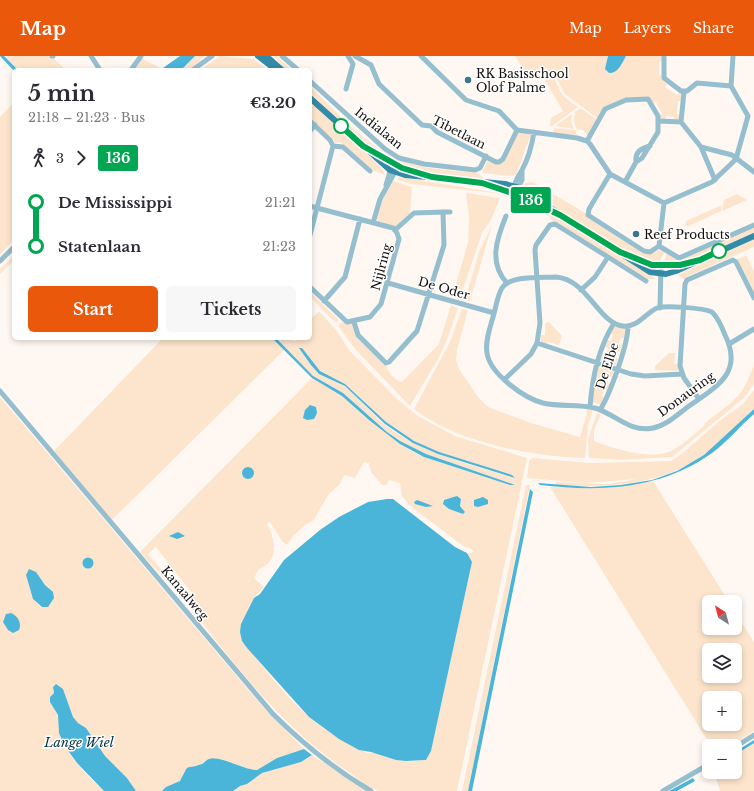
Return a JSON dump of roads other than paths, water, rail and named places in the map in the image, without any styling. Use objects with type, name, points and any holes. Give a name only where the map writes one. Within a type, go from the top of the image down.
[{"type":"main road","points":[[258,56],[273,68]]},
{"type":"main road","points":[[266,56],[280,68]]},
{"type":"main road","points":[[312,100],[390,170],[516,189],[620,252],[650,272],[661,273],[676,271],[754,236]]},
{"type":"main road","points":[[363,146],[396,165],[432,177]]},
{"type":"main road","points":[[620,252],[638,261],[662,266],[680,265],[700,260]]},
{"type":"street","points":[[91,56],[99,68]]},
{"type":"street","points":[[132,68],[141,56]]},
{"type":"street","points":[[195,68],[206,56]]},
{"type":"street","points":[[195,68],[212,56]]},
{"type":"street","points":[[282,56],[296,68]]},
{"type":"street","points":[[346,89],[352,64],[348,56]]},
{"type":"street","name":"Tibetlaan","points":[[355,56],[371,65],[379,84],[422,125],[431,126],[437,132],[496,162],[501,161],[517,130]]},
{"type":"street","points":[[421,56],[466,100],[496,109],[517,130],[577,138],[587,141],[610,174],[664,203]]},
{"type":"street","points":[[664,56],[664,78],[684,92]]},
{"type":"street","points":[[664,203],[715,180],[736,159],[748,116],[731,86],[732,56]]},
{"type":"street","name":"Indialaan","points":[[312,83],[385,149],[399,158],[424,164],[475,170],[480,168],[486,156]]},
{"type":"street","points":[[715,180],[701,147],[681,122],[684,92],[697,83],[731,86]]},
{"type":"street","points":[[587,141],[602,111],[626,100],[648,99],[659,121],[656,137],[642,158],[636,162],[625,182]]},
{"type":"street","points":[[748,116],[754,116]]},
{"type":"street","points":[[659,121],[681,122]]},
{"type":"street","points":[[312,123],[330,140],[332,146],[312,227]]},
{"type":"street","points":[[312,128],[315,125]]},
{"type":"street","points":[[516,189],[534,132]]},
{"type":"street","points":[[332,146],[342,147],[370,171]]},
{"type":"street","points":[[701,147],[732,155],[754,172]]},
{"type":"street","points":[[386,186],[390,170],[396,165]]},
{"type":"street","points":[[373,223],[378,203],[386,186],[396,172],[396,165]]},
{"type":"street","points":[[610,174],[588,212],[592,219],[644,252],[650,252],[660,246]]},
{"type":"street","points":[[660,246],[664,203]]},
{"type":"street","name":"Nijlring","points":[[312,207],[395,230],[399,242],[381,304],[370,317],[354,322]]},
{"type":"street","points":[[312,289],[347,322],[354,322],[358,335],[386,363],[389,362],[415,336],[444,240],[443,212]]},
{"type":"street","points":[[395,230],[414,213],[450,212]]},
{"type":"street","points":[[506,216],[498,237],[496,266],[507,283],[516,280],[537,278],[565,278],[571,280],[614,323],[628,326],[635,324],[660,308],[662,266]]},
{"type":"street","points":[[324,301],[345,277],[360,219]]},
{"type":"street","points":[[505,379],[530,354],[537,343],[540,330],[536,244],[548,226],[552,224],[646,281]]},
{"type":"street","points":[[660,246],[679,258],[754,226]]},
{"type":"street","points":[[0,261],[12,249]]},
{"type":"street","points":[[581,290],[595,277],[608,257]]},
{"type":"street","points":[[699,399],[682,374],[680,359],[685,284],[687,280],[730,260],[736,262],[754,298]]},
{"type":"street","name":"De Oder","points":[[388,283],[494,313]]},
{"type":"street","name":"Donauring","points":[[507,283],[502,288],[486,343],[487,354],[492,366],[521,393],[535,400],[552,404],[590,407],[600,410],[627,425],[647,429],[662,425],[718,386],[728,372],[732,359],[730,344],[717,318],[712,312],[683,308],[660,308]]},
{"type":"street","name":"De Elbe","points":[[590,407],[592,384],[614,323]]},
{"type":"street","name":"De Elbe","points":[[600,410],[606,399],[628,334],[628,326]]},
{"type":"street","points":[[730,344],[754,329]]},
{"type":"street","points":[[537,343],[616,370],[645,376],[682,374]]},
{"type":"street","name":"Kanaalweg","points":[[0,390],[273,714],[299,740],[327,762],[371,791]]},
{"type":"street","points":[[742,743],[754,735]]},
{"type":"street","points":[[663,791],[702,768]]},
{"type":"water","points":[[0,56],[4,56],[16,68],[12,69]]},
{"type":"water","points":[[180,56],[195,56],[183,68],[163,68]]},
{"type":"water","points":[[608,56],[626,56],[615,72],[609,73],[605,69]]},
{"type":"water","points":[[274,340],[278,340],[313,376],[343,393],[387,432],[400,441],[426,454],[515,485],[510,485],[424,457],[400,444],[369,420],[342,396],[312,378]]},
{"type":"water","points":[[299,348],[302,348],[320,371],[345,384],[386,422],[414,441],[439,452],[512,475],[515,478],[438,454],[413,443],[385,424],[345,386],[319,374]]},
{"type":"water","points":[[310,405],[316,407],[317,413],[314,419],[307,420],[303,418],[305,410]]},
{"type":"water","points":[[754,409],[754,414],[718,449],[672,475],[629,486],[607,488],[562,487],[540,485],[538,483],[591,487],[621,485],[652,480],[677,471],[704,455]]},
{"type":"water","points":[[248,467],[252,469],[254,473],[252,477],[248,479],[244,477],[242,473],[244,469]]},
{"type":"water","points":[[530,489],[533,492],[472,791],[468,791]]},
{"type":"water","points":[[457,496],[461,499],[460,506],[465,512],[463,514],[449,509],[443,504],[444,500]]},
{"type":"water","points":[[483,497],[488,500],[488,504],[478,507],[474,506],[474,500]]},
{"type":"water","points":[[393,499],[455,547],[467,553],[472,562],[431,751],[426,760],[396,760],[371,752],[359,750],[339,739],[309,717],[247,648],[242,641],[240,632],[241,624],[254,598],[260,594],[284,560],[320,530],[339,517],[368,502]]},
{"type":"water","points":[[417,500],[433,506],[426,507],[415,504],[414,502]]},
{"type":"water","points":[[178,532],[185,536],[177,539],[169,536]]},
{"type":"water","points":[[88,557],[92,559],[94,563],[92,567],[88,569],[84,567],[82,563],[84,559]]},
{"type":"water","points":[[29,569],[36,572],[45,585],[53,592],[54,598],[48,607],[42,607],[33,599],[26,575]]},
{"type":"water","points":[[11,613],[20,622],[19,630],[13,633],[8,630],[3,622],[6,614]]},
{"type":"water","name":"Lange Wiel","points":[[56,684],[63,689],[73,717],[78,723],[86,728],[105,756],[127,778],[136,791],[104,791],[77,763],[64,745],[59,733],[58,715],[50,702],[50,697],[54,693],[53,687]]},
{"type":"water","points":[[754,740],[754,743],[742,751],[742,748]]},
{"type":"water","points":[[304,749],[312,755],[301,762],[262,773],[247,784],[240,786],[233,791],[162,791],[166,787],[180,781],[188,768],[202,764],[209,759],[219,759],[245,768],[257,770],[277,758]]},
{"type":"water","points":[[693,778],[695,781],[677,791],[669,791]]},
{"type":"place","name":"RK Basisschool Olof Palme","points":[[468,80]]},
{"type":"place","name":"Reef Products","points":[[636,234]]}]
